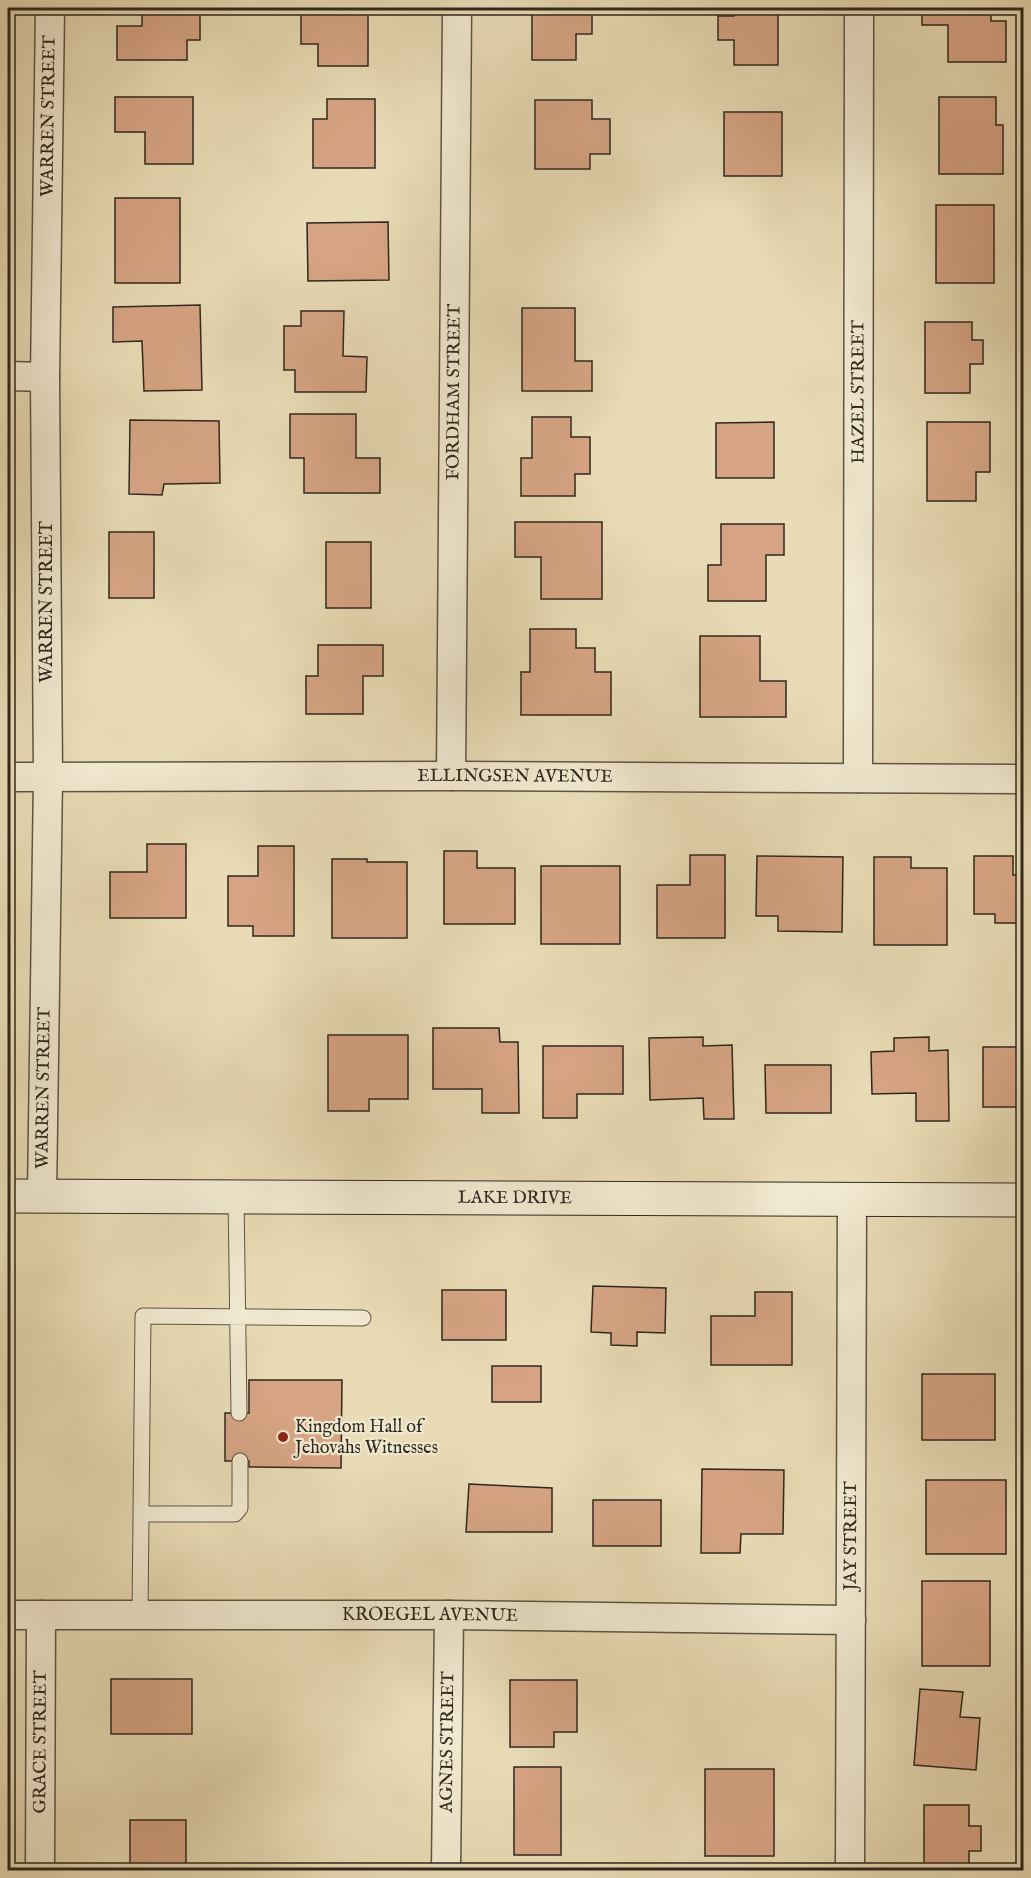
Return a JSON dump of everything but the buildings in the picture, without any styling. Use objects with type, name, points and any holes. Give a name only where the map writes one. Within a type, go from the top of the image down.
[{"type":"street","name":"WARREN STREET","points":[[42,1196],[48,777],[45,377],[50,8]]},
{"type":"street","name":"FORDHAM STREET","points":[[451,776],[457,8]]},
{"type":"street","name":"HAZEL STREET","points":[[858,778],[859,8]]},
{"type":"street","points":[[8,376],[45,377]]},
{"type":"street","name":"ELLINGSEN AVENUE","points":[[8,777],[451,776],[1023,779]]},
{"type":"street","name":"LAKE DRIVE","points":[[8,1196],[1023,1200]]},
{"type":"street","name":"JAY STREET","points":[[850,1870],[852,1199]]},
{"type":"street","name":"KROEGEL AVENUE","points":[[8,1615],[449,1615],[851,1620]]},
{"type":"street","name":"GRACE STREET","points":[[40,1870],[41,1615]]},
{"type":"street","name":"AGNES STREET","points":[[446,1870],[449,1615]]},
{"type":"lane","points":[[236,1196],[239,1413]]},
{"type":"lane","points":[[140,1615],[143,1316],[363,1318]]},
{"type":"lane","points":[[141,1514],[235,1514],[240,1509],[240,1461]]},
{"type":"place","name":"Kingdom Hall of Jehovahs Witnesses","points":[[283,1437]]}]
